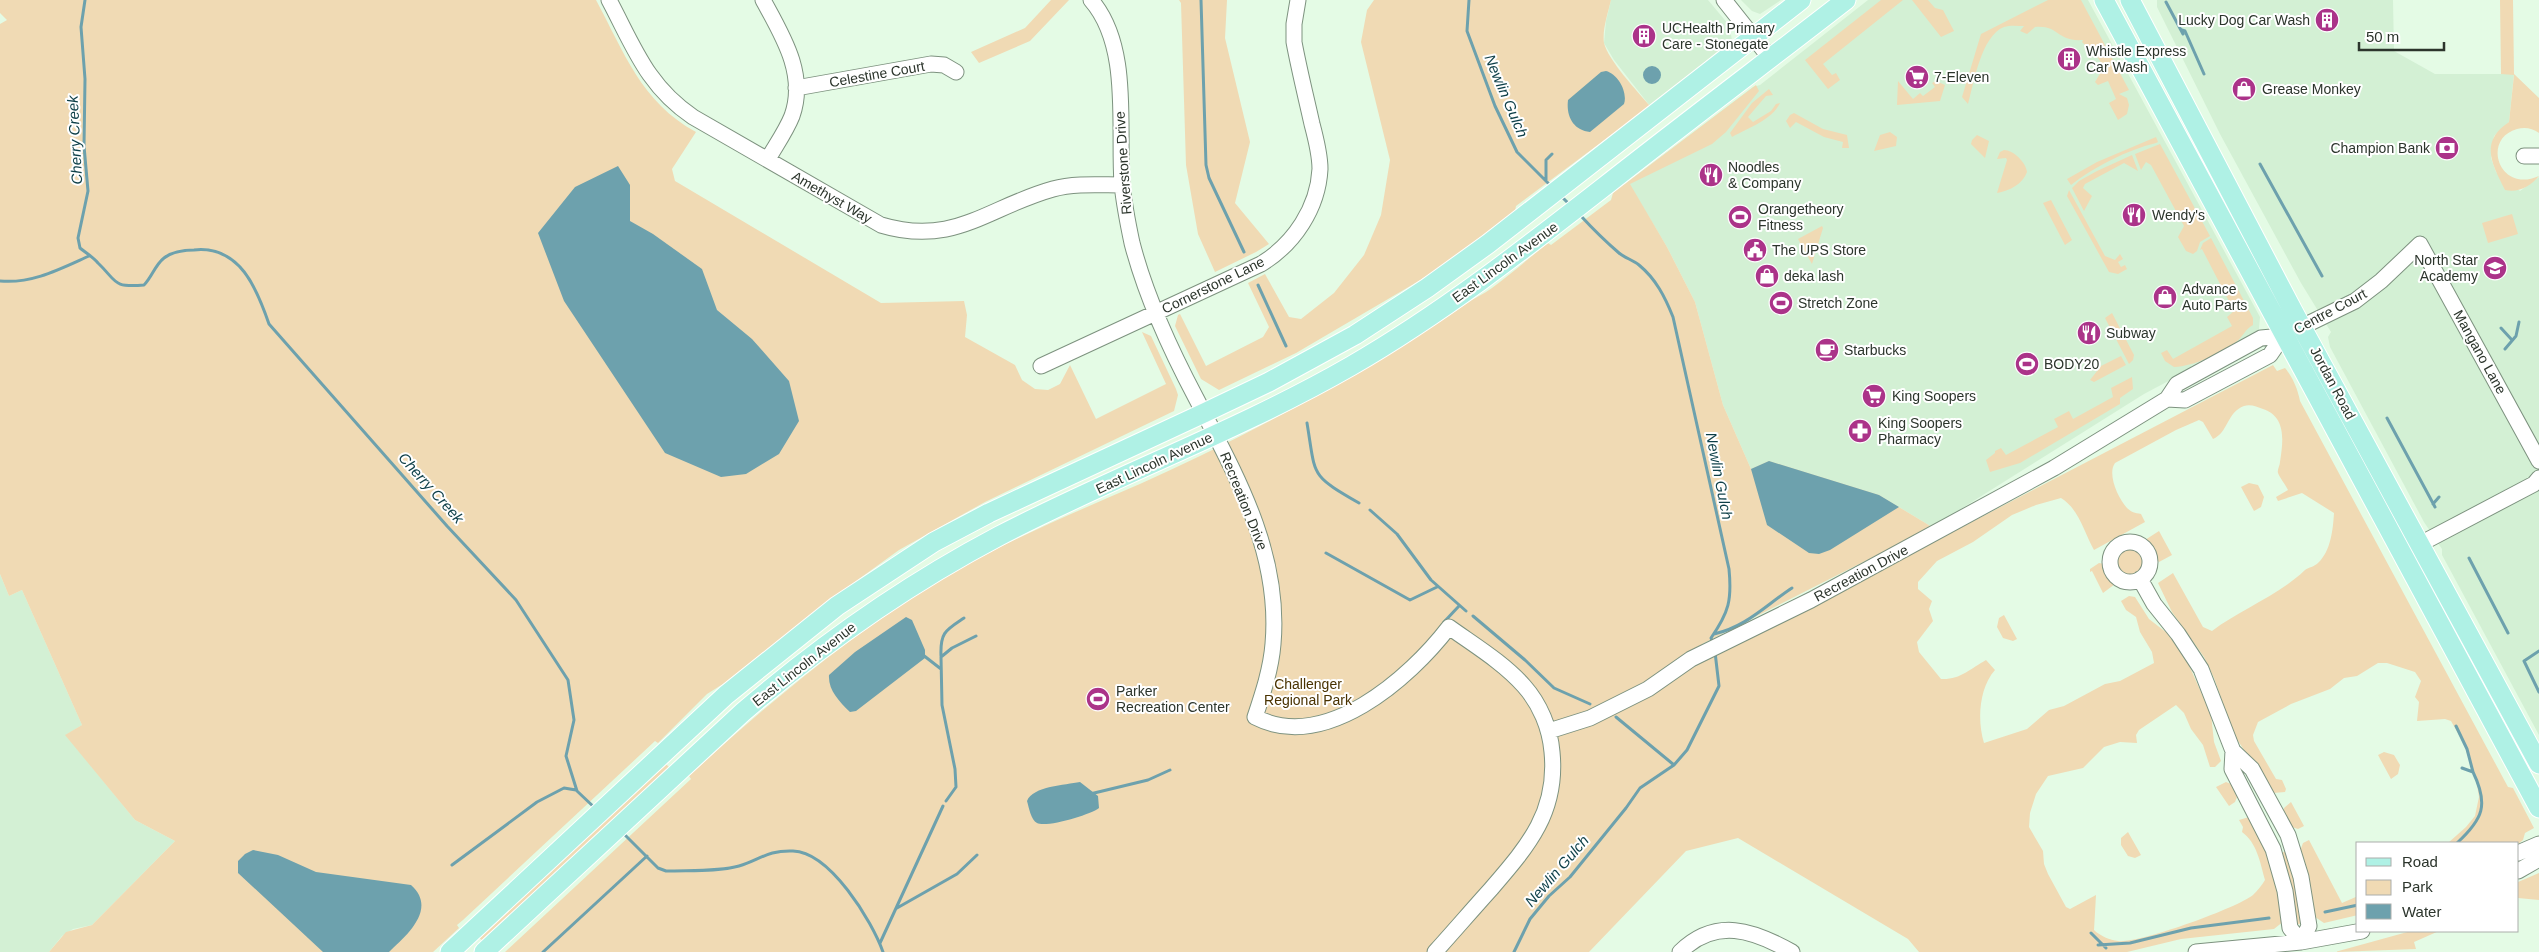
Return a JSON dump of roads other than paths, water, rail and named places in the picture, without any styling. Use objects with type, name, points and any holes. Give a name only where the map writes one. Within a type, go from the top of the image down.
[{"type":"main road","name":"East Lincoln Avenue","points":[[450,952],[726,695],[837,606],[934,542],[988,513],[1269,382],[1355,335],[1427,288],[1526,215],[1801,0]]},
{"type":"main road","name":"East Lincoln Avenue","points":[[484,952],[775,684],[830,642],[910,588],[1000,536],[1215,434],[1354,364],[1472,287],[1846,0]]},
{"type":"main road","name":"Jordan Road","points":[[2104,0],[2539,808]]},
{"type":"main road","name":"Jordan Road","points":[[2130,0],[2303,327],[2539,764]]},
{"type":"street","name":"Amethyst Way","points":[[609,0],[648,74],[667,98],[693,117],[768,159],[871,221],[907,232],[941,231],[962,226],[1054,189],[1122,185]]},
{"type":"street","points":[[763,0],[792,58],[796,88],[792,115],[768,159]]},
{"type":"street","name":"Riverstone Drive","points":[[1091,0],[1109,30],[1117,60],[1122,185],[1126,214],[1137,260],[1156,313],[1215,434]]},
{"type":"street","name":"Cornerstone Lane","points":[[1041,366],[1269,259],[1291,239],[1309,209],[1318,179],[1319,161],[1294,42],[1294,24],[1298,0]]},
{"type":"street","points":[[1724,0],[1770,58]]},
{"type":"street","name":"Celestine Court","points":[[796,88],[931,64],[944,65],[956,72]]},
{"type":"street","name":"Centre Court","points":[[2284,336],[2367,292],[2420,244]]},
{"type":"street","name":"Mangano Lane","points":[[2420,244],[2539,461]]},
{"type":"street","name":"Recreation Drive","points":[[1215,434],[1238,478],[1259,533],[1272,581],[1274,615],[1272,654],[1255,717],[1273,724],[1291,726],[1320,724],[1344,716],[1380,694],[1431,649],[1449,627],[1524,685],[1539,707],[1549,731],[1590,718],[1648,689],[1691,659],[1828,590],[2054,468],[2167,399],[2177,384],[2261,338],[2284,336]]},
{"type":"street","points":[[2420,544],[2534,484],[2539,478]]},
{"type":"street","points":[[2140,579],[2154,604],[2178,634],[2201,669],[2233,751],[2232,769],[2273,849],[2285,891],[2290,928],[2301,942]]},
{"type":"street","points":[[1435,952],[1522,853],[1541,824],[1548,804],[1553,772],[1549,731]]},
{"type":"street","points":[[2519,853],[2539,844]]},
{"type":"street","points":[[2519,870],[2539,860]]},
{"type":"street","points":[[1680,952],[1706,935],[1731,930],[1759,935],[1792,952]]},
{"type":"street","points":[[2196,952],[2301,942],[2356,932]]},
{"type":"water","points":[[1648,66],[1656,66],[1661,71],[1659,82],[1648,84],[1643,79],[1643,71]]},
{"type":"water","points":[[1606,71],[1621,84],[1625,94],[1624,104],[1590,132],[1584,131],[1572,121],[1568,111],[1568,100],[1601,72]]},
{"type":"water","points":[[618,166],[630,185],[630,221],[653,234],[702,269],[717,310],[752,339],[789,381],[799,421],[779,454],[746,474],[721,477],[665,453],[564,301],[538,233],[575,187]]},
{"type":"water","points":[[1769,461],[1879,495],[1899,507],[1830,550],[1819,554],[1809,553],[1767,525],[1751,469]]},
{"type":"water","points":[[906,617],[912,620],[925,650],[925,658],[856,711],[850,712],[832,690],[829,675],[855,652]]},
{"type":"water","points":[[1080,782],[1098,796],[1099,808],[1087,814],[1049,824],[1037,823],[1033,819],[1027,801],[1030,796],[1042,789]]},
{"type":"water","points":[[253,850],[278,855],[316,872],[411,885],[419,894],[421,903],[420,913],[411,930],[389,952],[323,952],[238,873],[238,861],[245,854]]},
{"type":"waterway","name":"Cherry Creek","points":[[85,0],[81,27],[85,79],[84,146],[88,191],[78,238],[80,248],[94,259],[116,282],[134,286],[144,285],[164,258],[182,251],[210,250],[235,262],[252,284],[269,324],[447,526],[516,600],[568,680],[574,720],[566,756],[577,791],[596,809]]},
{"type":"waterway","points":[[1201,0],[1206,165],[1209,178],[1244,252]]},
{"type":"waterway","name":"Newlin Gulch","points":[[1469,0],[1467,31],[1495,106],[1517,152],[1552,187]]},
{"type":"waterway","points":[[2166,2],[2183,34]]},
{"type":"waterway","points":[[2182,30],[2185,31],[2204,74]]},
{"type":"waterway","points":[[1546,181],[1546,160],[1552,154]]},
{"type":"waterway","points":[[2260,164],[2322,276]]},
{"type":"waterway","name":"Newlin Gulch","points":[[1560,195],[1570,205]]},
{"type":"waterway","name":"Newlin Gulch","points":[[1580,215],[1619,253],[1645,270],[1663,295],[1673,317],[1729,569],[1730,589],[1728,605],[1722,621],[1711,638],[1713,643]]},
{"type":"waterway","points":[[0,281],[35,278],[89,256]]},
{"type":"waterway","points":[[1258,285],[1286,346]]},
{"type":"waterway","points":[[2505,349],[2516,336],[2519,322]]},
{"type":"waterway","points":[[2501,328],[2512,340]]},
{"type":"waterway","points":[[2387,418],[2435,507]]},
{"type":"waterway","points":[[1307,423],[1314,464],[1318,472],[1331,486],[1359,503]]},
{"type":"waterway","points":[[2433,504],[2439,497]]},
{"type":"waterway","points":[[1370,510],[1397,534],[1431,580],[1466,611]]},
{"type":"waterway","points":[[1326,553],[1410,600],[1437,587]]},
{"type":"waterway","points":[[2469,558],[2508,633]]},
{"type":"waterway","points":[[1714,634],[1746,621],[1792,588]]},
{"type":"waterway","points":[[1444,622],[1459,606]]},
{"type":"waterway","points":[[1473,616],[1525,660],[1554,688],[1590,704]]},
{"type":"waterway","points":[[941,656],[945,633],[964,618]]},
{"type":"waterway","points":[[946,801],[956,787],[955,769],[942,705],[941,657],[952,648],[976,636]]},
{"type":"waterway","points":[[2539,651],[2524,661],[2539,692]]},
{"type":"waterway","name":"Newlin Gulch","points":[[1514,952],[1530,919],[1549,896],[1570,877],[1640,788],[1674,765],[1687,750],[1719,686],[1715,652]]},
{"type":"waterway","points":[[923,655],[941,669]]},
{"type":"waterway","points":[[1616,717],[1674,765]]},
{"type":"waterway","points":[[2456,726],[2467,749],[2473,772]]},
{"type":"waterway","points":[[2458,842],[2478,819],[2482,803],[2481,794],[2473,772],[2462,768]]},
{"type":"waterway","points":[[1090,794],[1148,780],[1170,770]]},
{"type":"waterway","points":[[452,865],[537,802],[564,788],[576,790]]},
{"type":"waterway","points":[[880,943],[943,806]]},
{"type":"waterway","name":"Cherry Creek","points":[[623,833],[658,868],[666,871],[730,868],[784,851],[807,854],[835,875],[848,890],[869,923],[883,952]]},
{"type":"waterway","points":[[897,908],[957,874],[977,855]]},
{"type":"waterway","points":[[543,952],[647,856]]},
{"type":"waterway","points":[[2325,912],[2356,905]]},
{"type":"waterway","points":[[2098,945],[2130,943],[2191,928],[2269,918]]},
{"type":"waterway","points":[[2091,933],[2106,948]]},
{"type":"place","name":"Lucky Dog Car Wash","points":[[2327,20]]},
{"type":"place","name":"UCHealth Primary Care - Stonegate","points":[[1644,36]]},
{"type":"place","name":"Whistle Express Car Wash","points":[[2069,59]]},
{"type":"place","name":"7-Eleven","points":[[1917,77]]},
{"type":"place","name":"Grease Monkey","points":[[2244,89]]},
{"type":"place","name":"Champion Bank","points":[[2447,148]]},
{"type":"place","name":"Noodles & Company","points":[[1711,175]]},
{"type":"place","name":"Wendy's","points":[[2134,215]]},
{"type":"place","name":"Orangetheory Fitness","points":[[1740,217]]},
{"type":"place","name":"The UPS Store","points":[[1755,250]]},
{"type":"place","name":"North Star Academy","points":[[2495,268]]},
{"type":"place","name":"deka lash","points":[[1767,276]]},
{"type":"place","name":"Advance Auto Parts","points":[[2165,297]]},
{"type":"place","name":"Stretch Zone","points":[[1781,303]]},
{"type":"place","name":"Subway","points":[[2089,333]]},
{"type":"place","name":"Starbucks","points":[[1827,350]]},
{"type":"place","name":"BODY20","points":[[2027,364]]},
{"type":"place","name":"King Soopers","points":[[1874,396]]},
{"type":"place","name":"King Soopers Pharmacy","points":[[1860,431]]},
{"type":"place","name":"Parker Recreation Center","points":[[1098,699]]},
{"type":"park label","name":"Challenger Regional Park","points":[[1308,692]]}]
